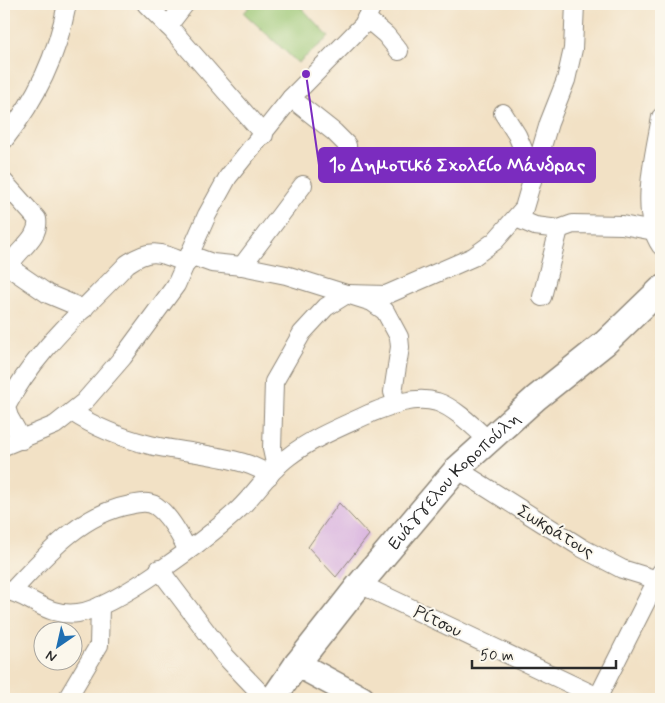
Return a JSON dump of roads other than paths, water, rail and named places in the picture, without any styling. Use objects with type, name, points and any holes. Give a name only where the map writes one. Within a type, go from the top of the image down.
[{"type":"street","points":[[4,140],[29,104],[53,59],[61,35],[67,4]]},
{"type":"street","points":[[146,4],[168,26],[264,135]]},
{"type":"street","points":[[168,26],[185,4]]},
{"type":"street","points":[[272,472],[274,382],[302,333],[326,307],[347,294],[386,295],[473,257],[495,241],[524,208],[549,123],[566,80],[573,49],[575,4]]},
{"type":"street","points":[[369,11],[399,51]]},
{"type":"street","points":[[4,446],[55,426],[84,402],[123,357],[160,308],[188,259],[207,215],[228,177],[248,151],[264,135],[291,98],[363,25],[369,11]]},
{"type":"street","points":[[291,98],[334,132],[346,145],[348,165]]},
{"type":"street","points":[[503,113],[517,135],[534,175]]},
{"type":"street","points":[[658,238],[649,212],[653,167],[661,117]]},
{"type":"street","points":[[4,182],[37,219],[38,225],[34,235],[13,260],[13,270],[48,294],[84,309]]},
{"type":"street","points":[[242,266],[303,185]]},
{"type":"street","points":[[516,218],[535,226],[559,229],[572,224],[622,225],[658,238]]},
{"type":"street","points":[[542,297],[559,229]]},
{"type":"street","points":[[22,440],[9,418],[6,407],[23,380],[61,330],[127,264],[138,256],[149,252],[242,266],[286,275],[372,302],[385,311],[400,337],[393,392],[397,404]]},
{"type":"street","name":"Ευάγγελου Κοροπούλη","points":[[273,699],[297,664],[360,584],[458,469],[536,398],[606,343],[661,289]]},
{"type":"street","points":[[187,550],[180,535],[156,507],[146,502],[115,507],[88,520],[45,555],[8,590],[42,608],[61,613],[78,613],[100,606],[125,594],[214,531],[240,508],[272,472],[301,446],[352,421],[397,404],[421,399],[438,402],[468,422],[488,440]]},
{"type":"street","points":[[72,412],[120,437],[182,452],[250,464],[272,472]]},
{"type":"street","name":"Σωκράτους","points":[[458,469],[582,548],[622,569],[660,577]]},
{"type":"street","points":[[159,569],[224,655],[266,699]]},
{"type":"street","points":[[598,698],[660,577]]},
{"type":"street","name":"Ρίτσου","points":[[360,584],[598,698]]},
{"type":"street","points":[[67,699],[99,645],[100,606]]},
{"type":"street","points":[[297,664],[362,699]]},
{"type":"place","name":"1ο Δημοτικό Σχολείο Μάνδρας","points":[[306,74]]}]
